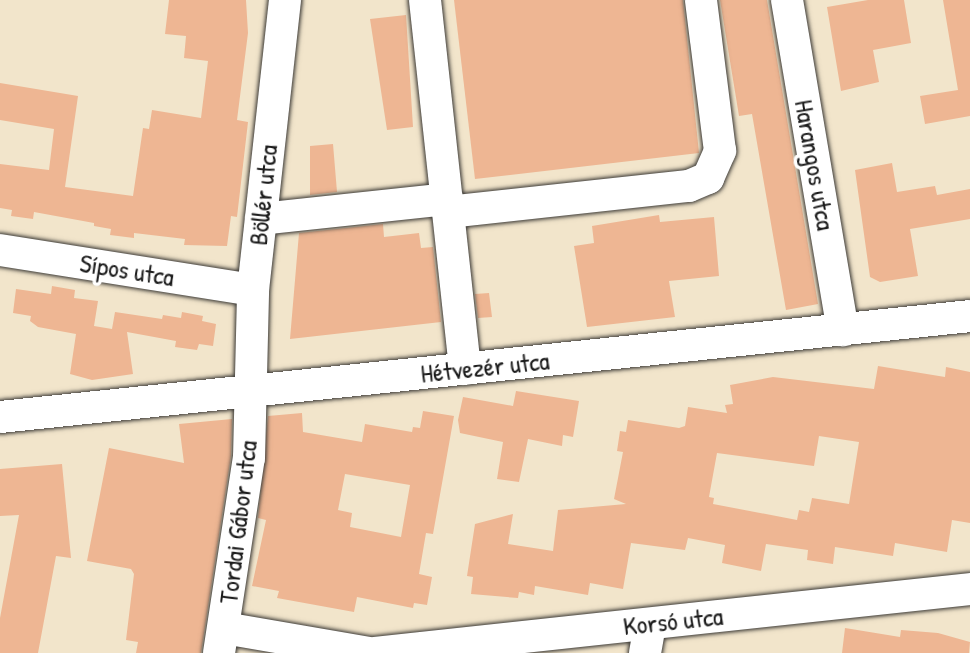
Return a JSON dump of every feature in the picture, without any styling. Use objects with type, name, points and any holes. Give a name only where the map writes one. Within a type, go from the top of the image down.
[{"type":"street","name":"Böllér utca","points":[[248,391],[253,289],[285,0]]},
{"type":"street","points":[[425,0],[465,369]]},
{"type":"street","points":[[261,219],[689,186],[708,178],[720,151],[701,0]]},
{"type":"street","name":"Harangos utca","points":[[787,0],[842,330]]},
{"type":"street","name":"Sípos utca","points":[[0,250],[253,289]]},
{"type":"street","name":"Hétvezér utca","points":[[0,417],[970,316]]},
{"type":"street","name":"Tordai Gábor utca","points":[[221,641],[249,458],[248,391]]},
{"type":"street","name":"Korsó utca","points":[[375,653],[648,638],[970,589]]},
{"type":"street","points":[[221,641],[368,653]]},
{"type":"building","points":[[169,0],[246,0],[248,33],[237,120],[248,122],[237,217],[231,216],[227,246],[184,245],[185,239],[134,233],[134,238],[110,235],[111,229],[94,226],[94,223],[34,212],[33,219],[11,216],[12,210],[0,208],[0,164],[49,170],[54,129],[0,120],[0,83],[78,96],[65,187],[133,196],[143,128],[149,129],[152,110],[201,118],[208,61],[184,58],[186,36],[165,34]]},
{"type":"building","points":[[454,0],[683,0],[699,153],[475,179]]},
{"type":"building","points":[[720,0],[767,0],[818,304],[786,310],[752,114],[739,116]]},
{"type":"building","points":[[868,0],[904,0],[911,43],[873,50],[879,82],[841,91],[827,7]]},
{"type":"building","points":[[943,0],[970,0],[970,116],[925,124],[920,96],[958,90]]},
{"type":"building","points":[[406,15],[413,127],[387,130],[370,19]]},
{"type":"building","points":[[333,144],[337,192],[310,195],[310,146]]},
{"type":"building","points":[[892,163],[897,192],[935,186],[937,195],[970,189],[970,219],[910,229],[918,276],[880,282],[870,277],[855,170]]},
{"type":"building","points":[[659,215],[660,222],[714,217],[719,276],[669,281],[675,317],[587,327],[574,246],[594,243],[592,226]]},
{"type":"building","points":[[383,224],[384,237],[419,233],[421,248],[433,247],[441,322],[290,339],[299,233]]},
{"type":"building","points":[[52,286],[75,290],[74,298],[98,301],[94,326],[112,329],[115,312],[162,319],[163,315],[181,318],[182,312],[203,316],[202,321],[216,324],[213,346],[199,344],[197,350],[175,347],[176,341],[127,332],[133,374],[92,380],[70,374],[76,334],[38,327],[30,321],[31,316],[13,313],[16,289],[51,294]]},
{"type":"building","points":[[489,293],[492,317],[478,318],[475,294]]},
{"type":"building","points":[[878,366],[945,377],[946,367],[970,372],[970,523],[952,520],[947,552],[895,543],[893,556],[835,547],[833,564],[807,560],[808,550],[766,544],[761,571],[722,563],[725,545],[688,538],[685,550],[631,543],[623,589],[590,583],[588,595],[535,586],[534,595],[519,592],[518,598],[471,594],[473,577],[467,576],[475,524],[513,514],[508,544],[553,551],[558,510],[626,504],[614,499],[623,452],[617,451],[620,431],[626,432],[628,420],[679,428],[685,426],[688,407],[727,413],[725,405],[733,404],[730,385],[773,377],[874,389]],"holes":[[[819,436],[859,442],[849,504],[812,498],[809,512],[799,510],[797,520],[713,504],[714,498],[709,497],[717,453],[814,466]]]},
{"type":"building","points":[[516,391],[579,401],[573,437],[563,435],[562,446],[528,439],[519,482],[497,479],[503,442],[460,433],[458,420],[463,397],[513,406]]},
{"type":"building","points":[[423,411],[454,416],[433,534],[426,533],[419,574],[432,577],[427,605],[414,603],[413,608],[357,597],[354,612],[277,598],[279,591],[252,586],[266,520],[258,518],[268,416],[302,413],[303,432],[362,442],[365,424],[412,432],[413,427],[420,428]],"holes":[[[345,474],[410,485],[401,537],[350,527],[352,513],[338,510]]]},
{"type":"building","points":[[232,419],[231,456],[201,653],[136,653],[138,642],[126,640],[134,574],[131,569],[87,561],[109,448],[184,463],[179,424]]},
{"type":"building","points":[[62,464],[71,558],[56,556],[38,653],[0,653],[0,618],[19,515],[0,516],[0,469]]},
{"type":"building","points":[[845,628],[900,637],[901,630],[938,633],[970,642],[969,653],[842,653]]}]
